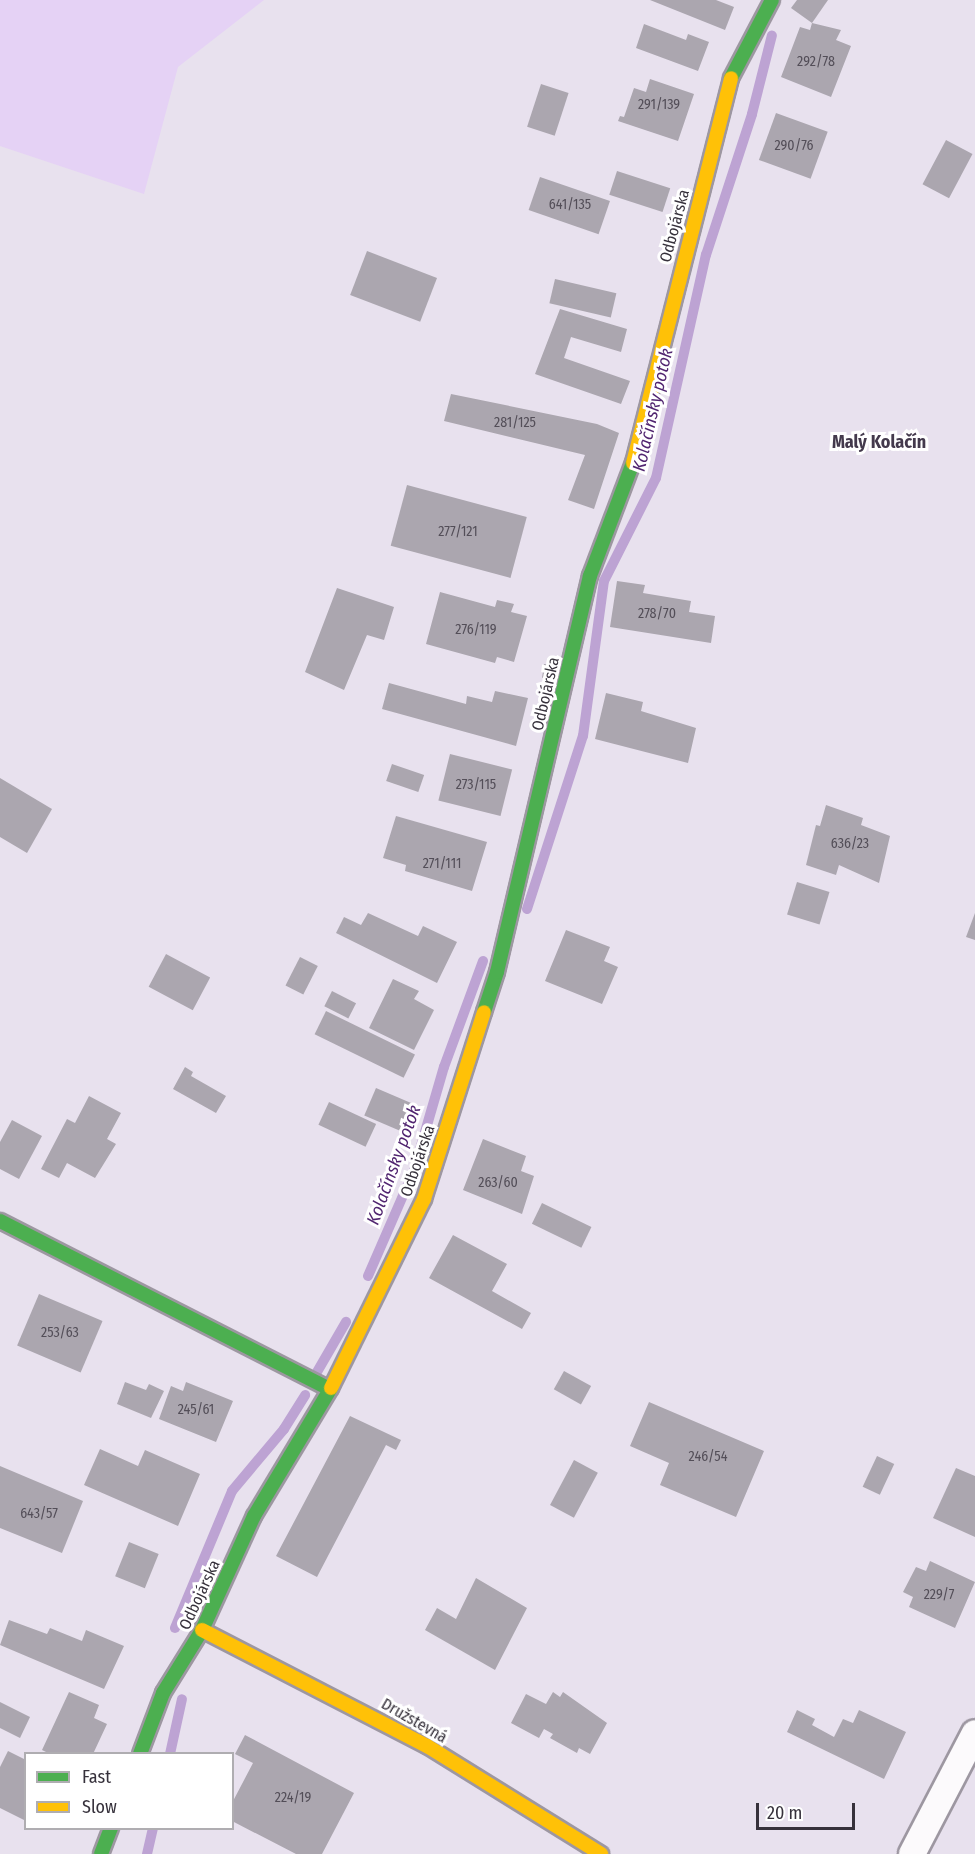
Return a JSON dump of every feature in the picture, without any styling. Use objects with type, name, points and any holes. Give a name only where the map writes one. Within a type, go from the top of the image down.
[{"type":"street","name":"Odbojárska","points":[[141,1752],[163,1693],[202,1630],[254,1516],[330,1389],[424,1199],[497,972],[590,576],[631,473],[735,68],[772,0]]},
{"type":"street","points":[[0,1221],[330,1389]]},
{"type":"street","name":"Družstevná","points":[[202,1630],[427,1746],[601,1854]]},
{"type":"street","points":[[912,1854],[975,1733]]},
{"type":"street","points":[[101,1854],[110,1830]]},
{"type":"shaded area","points":[[0,0],[264,0],[178,67],[144,194],[0,146]]},
{"type":"building","points":[[650,0],[716,0],[734,7],[725,30]]},
{"type":"building","points":[[797,0],[828,0],[812,23],[791,8]]},
{"type":"building","points":[[812,23],[841,30],[836,40],[851,46],[831,97],[781,77],[800,27],[810,30]]},
{"type":"building","points":[[644,24],[686,40],[688,34],[709,42],[698,71],[636,48]]},
{"type":"building","points":[[650,79],[694,94],[678,141],[618,121],[620,116],[624,117],[634,88],[646,92]]},
{"type":"building","points":[[541,84],[569,93],[555,136],[527,127]]},
{"type":"building","points":[[776,113],[828,132],[811,179],[759,160]]},
{"type":"building","points":[[946,140],[972,154],[949,198],[923,184]]},
{"type":"building","points":[[617,171],[670,188],[663,212],[609,195]]},
{"type":"building","points":[[540,177],[610,201],[599,234],[529,210]]},
{"type":"building","points":[[367,251],[437,278],[420,322],[350,295]]},
{"type":"building","points":[[555,279],[616,293],[611,318],[549,303]]},
{"type":"building","points":[[560,309],[627,329],[621,352],[571,337],[564,358],[630,381],[621,404],[535,374]]},
{"type":"building","points":[[451,394],[597,424],[619,433],[594,509],[568,500],[585,455],[444,421]]},
{"type":"building","points":[[407,485],[527,517],[510,578],[391,546]]},
{"type":"building","points":[[617,581],[645,585],[643,593],[691,601],[689,612],[715,616],[711,643],[610,627]]},
{"type":"building","points":[[337,588],[394,607],[384,640],[367,635],[344,690],[305,672]]},
{"type":"building","points":[[440,592],[495,607],[497,600],[514,604],[511,612],[527,616],[514,662],[497,657],[495,663],[426,644]]},
{"type":"building","points":[[544,664],[558,666],[556,680],[542,678]]},
{"type":"building","points":[[389,683],[466,704],[467,696],[492,702],[495,691],[528,698],[516,746],[382,709]]},
{"type":"building","points":[[606,693],[643,702],[641,711],[696,728],[688,763],[595,739]]},
{"type":"building","points":[[450,754],[512,769],[500,816],[438,801]]},
{"type":"building","points":[[392,764],[424,775],[418,792],[386,781]]},
{"type":"building","points":[[0,778],[52,809],[27,853],[0,837]]},
{"type":"building","points":[[826,805],[863,818],[861,825],[890,836],[879,883],[839,865],[836,875],[806,865],[816,825],[820,826]]},
{"type":"building","points":[[396,816],[487,842],[472,891],[405,871],[406,865],[383,858]]},
{"type":"building","points":[[797,882],[830,892],[820,924],[787,915]]},
{"type":"building","points":[[368,913],[418,936],[423,926],[457,942],[437,983],[336,933],[344,917],[361,925]]},
{"type":"building","points":[[975,913],[975,940],[966,937]]},
{"type":"building","points":[[566,930],[610,947],[604,961],[618,967],[602,1004],[545,981]]},
{"type":"building","points":[[166,954],[210,977],[193,1010],[149,987]]},
{"type":"building","points":[[300,957],[318,966],[303,995],[285,986]]},
{"type":"building","points":[[393,979],[419,991],[414,999],[434,1010],[414,1050],[369,1028]]},
{"type":"building","points":[[332,991],[356,1003],[348,1018],[324,1006]]},
{"type":"building","points":[[326,1011],[415,1054],[404,1078],[315,1034]]},
{"type":"building","points":[[185,1067],[193,1072],[191,1076],[226,1096],[216,1113],[173,1089]]},
{"type":"building","points":[[376,1088],[413,1104],[401,1131],[364,1116]]},
{"type":"building","points":[[89,1096],[121,1113],[107,1139],[116,1144],[95,1178],[67,1163],[59,1178],[41,1169],[67,1119],[75,1123]]},
{"type":"building","points":[[329,1102],[376,1124],[366,1147],[318,1125]]},
{"type":"building","points":[[12,1120],[42,1136],[19,1179],[0,1169],[0,1142]]},
{"type":"building","points":[[483,1139],[526,1156],[521,1171],[534,1176],[522,1214],[463,1190]]},
{"type":"building","points":[[542,1203],[591,1227],[581,1248],[532,1224]]},
{"type":"building","points":[[453,1235],[507,1264],[492,1291],[531,1313],[522,1329],[429,1278]]},
{"type":"building","points":[[39,1294],[103,1321],[81,1373],[17,1346]]},
{"type":"building","points":[[564,1371],[591,1386],[581,1404],[554,1389]]},
{"type":"building","points":[[125,1382],[146,1390],[149,1384],[164,1391],[151,1418],[117,1404]]},
{"type":"building","points":[[186,1382],[233,1401],[216,1442],[159,1419],[171,1386],[183,1391]]},
{"type":"building","points":[[649,1402],[764,1451],[736,1517],[660,1485],[669,1463],[630,1446]]},
{"type":"building","points":[[350,1416],[401,1440],[396,1450],[386,1445],[317,1577],[276,1556]]},
{"type":"building","points":[[100,1449],[138,1466],[145,1450],[200,1474],[178,1526],[84,1485]]},
{"type":"building","points":[[877,1456],[894,1464],[880,1495],[863,1487]]},
{"type":"building","points":[[574,1460],[598,1473],[574,1518],[550,1505]]},
{"type":"building","points":[[0,1466],[83,1501],[62,1553],[0,1528]]},
{"type":"building","points":[[956,1468],[975,1476],[975,1537],[933,1518]]},
{"type":"building","points":[[129,1542],[159,1554],[145,1588],[115,1576]]},
{"type":"building","points":[[930,1561],[975,1582],[955,1628],[909,1607],[913,1597],[903,1592],[916,1567],[926,1571]]},
{"type":"building","points":[[476,1578],[527,1608],[495,1670],[425,1630],[437,1608],[456,1619]]},
{"type":"building","points":[[9,1620],[47,1634],[50,1628],[82,1641],[86,1630],[124,1646],[104,1689],[0,1645]]},
{"type":"building","points":[[69,1692],[99,1705],[94,1718],[107,1724],[94,1752],[46,1752],[42,1750]]},
{"type":"building","points":[[553,1692],[560,1697],[563,1692],[607,1723],[590,1754],[579,1748],[577,1753],[550,1738],[553,1734],[544,1729],[539,1738],[511,1723],[526,1694],[546,1704]]},
{"type":"building","points":[[0,1702],[30,1717],[20,1738],[0,1728]]},
{"type":"building","points":[[797,1710],[815,1719],[812,1725],[834,1737],[843,1719],[853,1723],[859,1710],[906,1732],[884,1779],[787,1732]]},
{"type":"building","points":[[245,1735],[354,1793],[322,1854],[296,1854],[234,1822],[234,1799],[253,1763],[235,1754]]},
{"type":"building","points":[[8,1751],[24,1759],[24,1820],[0,1808],[0,1767]]},
{"type":"waterway","name":"Kolačínsky potok","points":[[527,909],[583,736],[604,581],[656,478],[706,255],[752,114],[772,35]]},
{"type":"waterway","name":"Kolačínsky potok","points":[[368,1276],[414,1170],[444,1067],[483,961]]},
{"type":"waterway","name":"Kolačínsky potok","points":[[317,1372],[346,1322]]},
{"type":"waterway","name":"Kolačínsky potok","points":[[175,1628],[232,1491],[284,1429],[305,1395]]},
{"type":"waterway","name":"Kolačínsky potok","points":[[170,1752],[182,1699]]},
{"type":"waterway","name":"Kolačínsky potok","points":[[147,1854],[153,1830]]},
{"type":"traffic: fast","points":[[731,78],[772,0]]},
{"type":"traffic: fast","points":[[484,1012],[497,972],[590,576],[633,463]]},
{"type":"traffic: fast","points":[[0,1221],[330,1389]]},
{"type":"traffic: fast","points":[[141,1752],[163,1693],[202,1630],[254,1516],[331,1388]]},
{"type":"traffic: fast","points":[[101,1854],[110,1830]]},
{"type":"traffic: slow","points":[[633,463],[731,78]]},
{"type":"traffic: slow","points":[[331,1388],[424,1199],[484,1012]]},
{"type":"traffic: slow","points":[[202,1630],[427,1746],[601,1854]]},
{"type":"district","name":"Malý Kolačín","points":[[879,442]]}]
